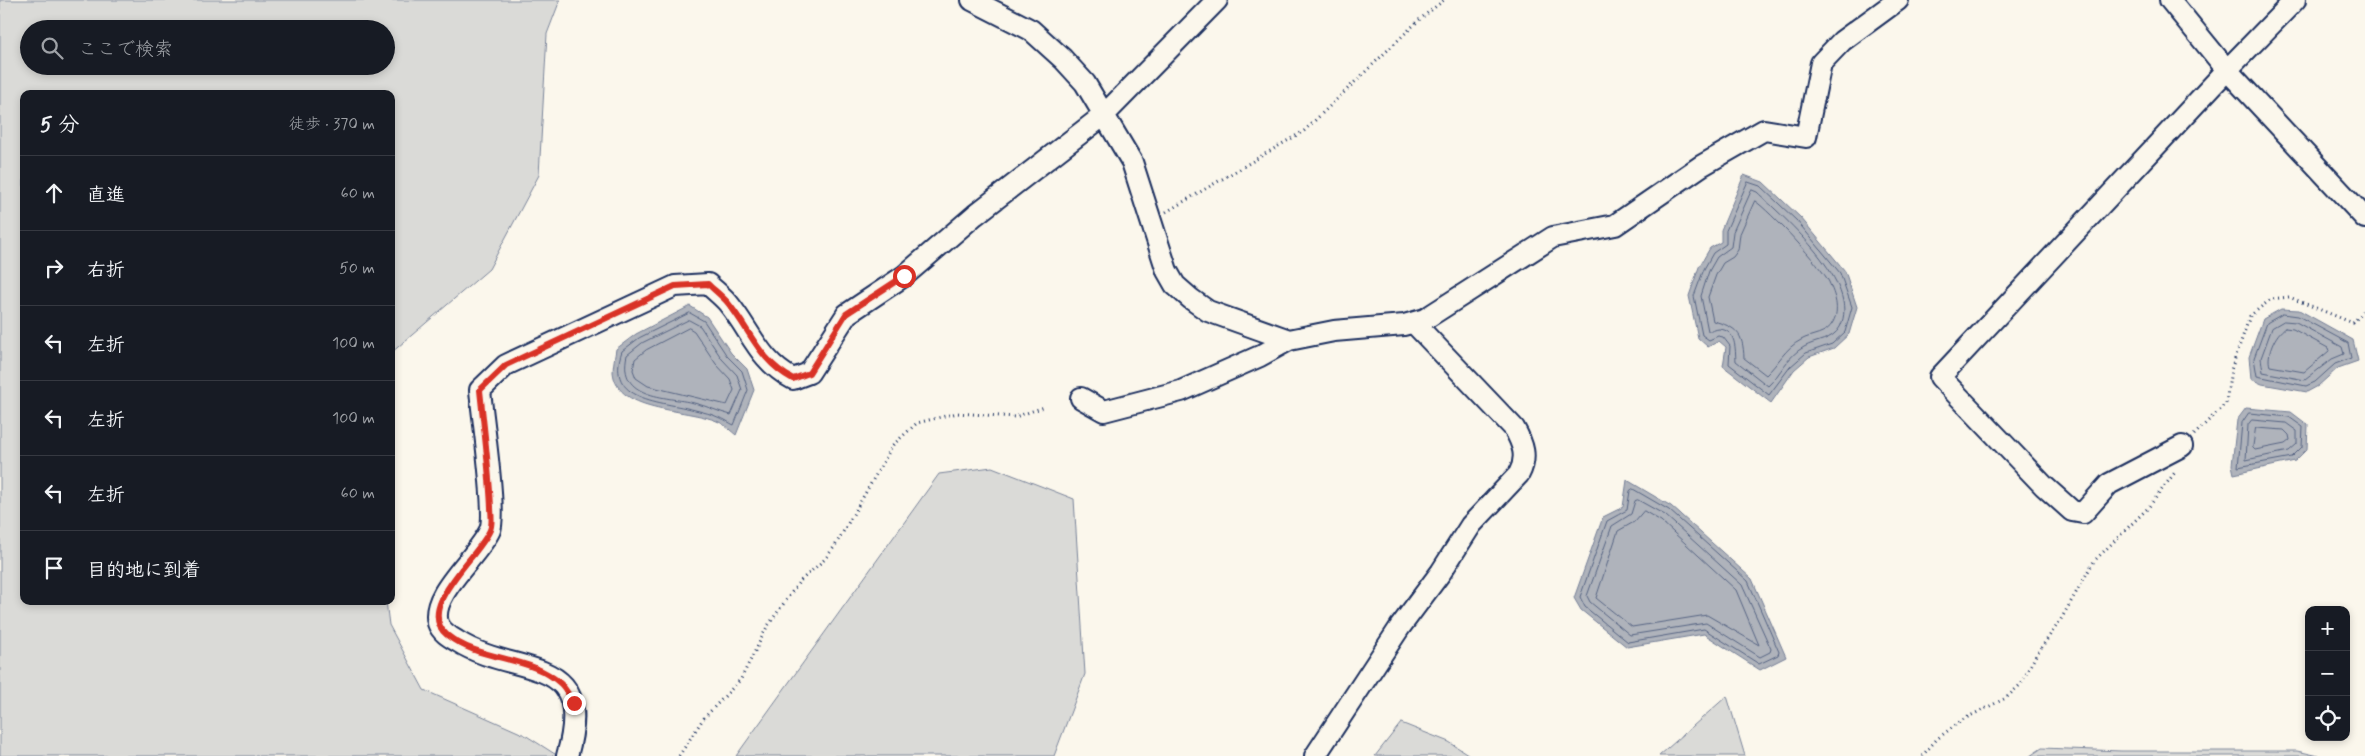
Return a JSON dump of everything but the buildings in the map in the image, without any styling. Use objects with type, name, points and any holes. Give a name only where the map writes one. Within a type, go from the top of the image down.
[{"type":"street","points":[[972,0],[1031,30],[1063,59],[1085,83],[1132,162],[1168,272],[1175,285],[1208,311],[1289,340]]},
{"type":"street","points":[[567,756],[574,732],[574,703],[562,684],[544,671],[470,650],[447,634],[439,625],[437,610],[443,594],[481,547],[491,528],[490,478],[480,390],[506,365],[675,286],[699,284],[708,284],[727,302],[766,359],[777,371],[793,379],[809,373],[846,314],[904,276],[975,215],[1104,115],[1217,0]]},
{"type":"street","points":[[1081,398],[1104,411],[1181,391],[1260,356],[1289,340],[1334,331],[1414,323],[1452,304],[1507,265],[1553,237],[1615,225],[1701,166],[1764,130],[1806,137],[1821,63],[1842,41],[1898,0]]},
{"type":"street","points":[[2170,0],[2227,70],[2365,218]]},
{"type":"street","points":[[2182,446],[2109,484],[2083,513],[2072,511],[2044,486],[1940,377],[2227,70],[2295,0]]},
{"type":"street","points":[[1315,756],[1400,627],[1441,572],[1471,526],[1519,474],[1524,464],[1524,445],[1514,428],[1414,323]]},
{"type":"path","points":[[1151,220],[1304,131],[1419,20],[1444,0]]},
{"type":"path","points":[[1922,756],[1937,739],[1962,720],[2006,698],[2021,684],[2036,655],[2060,621],[2094,561],[2148,508],[2182,463],[2182,446],[2226,403],[2231,370],[2250,316],[2271,299],[2290,297],[2353,323],[2365,309]]},
{"type":"path","points":[[679,756],[703,719],[741,679],[767,627],[798,582],[825,559],[835,546],[893,445],[918,423],[957,413],[1015,417],[1044,407]]},
{"type":"shaded area","points":[[0,0],[560,0],[547,34],[539,175],[489,269],[395,350],[395,90],[20,90],[20,605],[386,605],[389,625],[424,690],[525,735],[558,756],[0,756]]},
{"type":"shaded area","points":[[992,467],[1074,499],[1085,674],[1054,756],[736,756],[939,474]]},
{"type":"shaded area","points":[[1727,696],[1745,756],[1659,756]]},
{"type":"shaded area","points":[[1401,723],[1449,742],[1471,756],[1375,756]]},
{"type":"shaded area","points":[[2042,748],[2121,751],[2297,751],[2319,756],[2030,756]]},
{"type":"water","points":[[1744,175],[1763,182],[1801,218],[1845,271],[1857,307],[1849,334],[1834,348],[1809,357],[1794,370],[1771,403],[1723,366],[1726,347],[1719,341],[1708,347],[1698,338],[1689,296],[1699,267],[1710,248],[1721,242],[1721,230]]},
{"type":"water","points":[[690,306],[707,317],[731,353],[747,369],[754,390],[736,435],[721,423],[708,418],[657,408],[627,396],[618,386],[613,372],[616,349],[636,334]]},
{"type":"water","points":[[2281,309],[2299,310],[2353,340],[2358,361],[2338,368],[2318,386],[2307,392],[2262,384],[2251,379],[2249,357],[2263,319]]},
{"type":"water","points":[[2246,408],[2291,412],[2308,425],[2307,449],[2295,461],[2234,474],[2232,465],[2237,420]]},
{"type":"water","points":[[1627,480],[1671,506],[1752,579],[1786,657],[1760,670],[1704,634],[1627,647],[1581,610],[1574,598],[1603,517],[1623,507]]},
{"type":"route","points":[[574,703],[562,684],[544,671],[470,650],[447,634],[439,625],[437,610],[443,594],[481,547],[491,528],[490,478],[480,390],[506,365],[675,286],[708,284],[727,302],[766,359],[777,371],[793,379],[809,373],[846,314],[904,276]]}]
